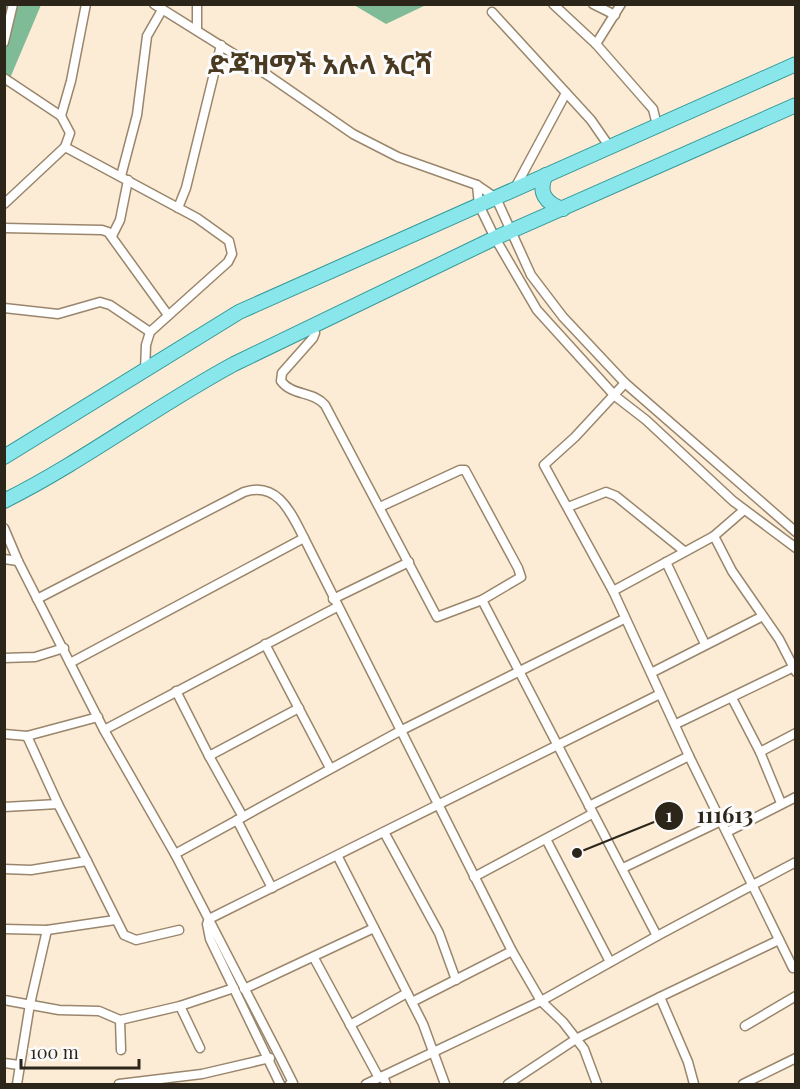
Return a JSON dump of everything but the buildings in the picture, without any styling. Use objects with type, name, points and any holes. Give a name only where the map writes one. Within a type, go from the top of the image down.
[{"type":"main road","points":[[4,457],[239,312],[795,64]]},
{"type":"main road","points":[[4,501],[35,485],[195,385],[312,326],[495,238],[795,105]]},
{"type":"main road","points":[[546,175],[541,187],[544,198],[553,206],[563,209]]},
{"type":"street","points":[[4,42],[13,4]]},
{"type":"street","points":[[61,116],[71,81],[86,4]]},
{"type":"street","points":[[154,4],[198,30],[353,134],[398,157],[477,185],[496,198],[537,283],[563,317],[625,383],[795,532]]},
{"type":"street","points":[[197,4],[198,30]]},
{"type":"street","points":[[553,4],[596,44],[653,109],[657,125]]},
{"type":"street","points":[[593,4],[615,15]]},
{"type":"street","points":[[596,44],[621,4]]},
{"type":"street","points":[[112,236],[120,220],[124,178],[147,36],[162,10]]},
{"type":"street","points":[[492,12],[591,120],[609,146]]},
{"type":"street","points":[[178,208],[186,188],[220,45]]},
{"type":"street","points":[[4,78],[61,116],[70,133],[65,147],[4,204]]},
{"type":"street","points":[[515,188],[566,93]]},
{"type":"street","points":[[65,147],[178,208],[229,241],[232,254],[221,269],[150,332],[146,345],[145,371]]},
{"type":"street","points":[[477,185],[480,205],[495,238],[537,310],[615,396],[646,420],[744,510],[795,548]]},
{"type":"street","points":[[4,228],[102,230],[112,236],[168,315]]},
{"type":"street","points":[[4,308],[58,314],[100,302],[110,305],[150,332]]},
{"type":"street","points":[[312,326],[315,333],[313,338],[282,373],[281,381],[294,391],[319,398],[365,478],[380,507],[409,562],[437,617],[482,600],[518,580],[521,573],[467,471],[460,470],[380,507]]},
{"type":"street","points":[[625,383],[575,437],[544,465],[613,591],[689,756],[754,882],[779,940],[795,969]]},
{"type":"street","points":[[37,599],[253,489],[262,489],[280,498],[304,537],[335,603],[512,951],[541,1001],[584,1049],[597,1084]]},
{"type":"street","points":[[567,507],[606,492],[616,496],[684,551]]},
{"type":"street","points":[[613,591],[714,536],[744,510]]},
{"type":"street","points":[[4,528],[18,561],[104,730],[175,854],[292,1084]]},
{"type":"street","points":[[676,724],[795,668],[779,639],[761,617],[714,536]]},
{"type":"street","points":[[70,663],[304,537]]},
{"type":"street","points":[[4,558],[18,561]]},
{"type":"street","points":[[104,730],[265,644],[409,562]]},
{"type":"street","points":[[666,562],[705,644]]},
{"type":"street","points":[[482,600],[657,936]]},
{"type":"street","points":[[651,673],[761,617]]},
{"type":"street","points":[[175,854],[400,731],[624,619]]},
{"type":"street","points":[[265,644],[330,768]]},
{"type":"street","points":[[4,658],[35,657],[64,648]]},
{"type":"street","points":[[176,692],[240,818],[272,888]]},
{"type":"street","points":[[280,1084],[270,1058],[210,939],[207,924],[209,919],[338,857],[660,694]]},
{"type":"street","points":[[732,698],[760,752],[781,803]]},
{"type":"street","points":[[209,756],[299,708]]},
{"type":"street","points":[[4,734],[27,736],[98,717]]},
{"type":"street","points":[[760,752],[795,734]]},
{"type":"street","points":[[27,736],[58,804],[124,935],[136,940],[179,930]]},
{"type":"street","points":[[474,877],[546,839],[590,810],[689,756]]},
{"type":"street","points":[[728,832],[795,797]]},
{"type":"street","points":[[4,807],[58,804]]},
{"type":"street","points":[[623,868],[721,820]]},
{"type":"street","points":[[384,832],[410,884],[430,915],[456,980]]},
{"type":"street","points":[[546,839],[610,962]]},
{"type":"street","points":[[338,857],[412,1002],[435,1054],[445,1084]]},
{"type":"street","points":[[4,869],[31,870],[87,861]]},
{"type":"street","points":[[366,1084],[383,1080],[541,1001],[754,882],[795,862]]},
{"type":"street","points":[[4,929],[47,930],[115,920]]},
{"type":"street","points":[[244,989],[374,928]]},
{"type":"street","points":[[17,1084],[30,1004],[47,930]]},
{"type":"street","points":[[508,1084],[576,1038],[779,940]]},
{"type":"street","points":[[412,1002],[512,951]]},
{"type":"street","points":[[314,958],[383,1080]]},
{"type":"street","points":[[4,1000],[58,1010],[99,1011],[120,1020],[180,1006],[234,988]]},
{"type":"street","points":[[350,1025],[407,993]]},
{"type":"street","points":[[745,1026],[795,996]]},
{"type":"street","points":[[660,997],[688,1062],[694,1084]]},
{"type":"street","points":[[180,1006],[200,1047]]},
{"type":"street","points":[[120,1020],[121,1050]]},
{"type":"street","points":[[119,1084],[202,1074],[270,1058]]},
{"type":"street","points":[[743,1084],[795,1061]]},
{"type":"street","points":[[4,1063],[19,1065]]},
{"type":"green space","points":[[5,5],[41,5],[5,90]]},
{"type":"green space","points":[[354,5],[426,5],[386,24]]},
{"type":"place","name":"111613","points":[[577,853]]},
{"type":"district","name":"ድጃዝማች አሉላ እርሻ","points":[[320,65]]}]
